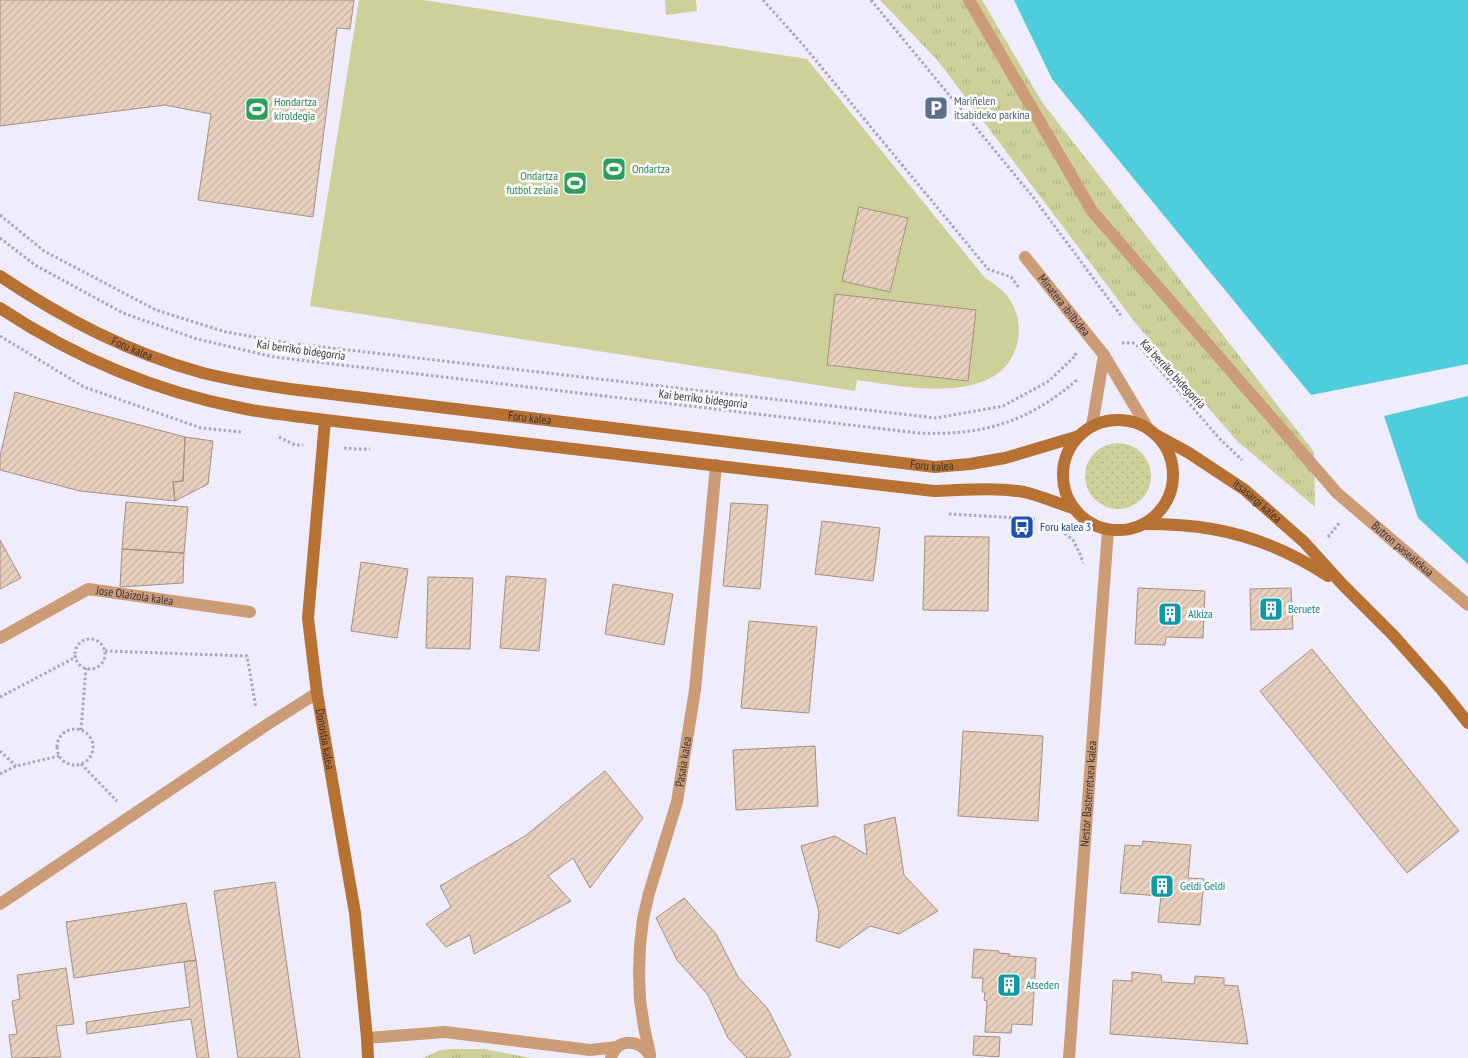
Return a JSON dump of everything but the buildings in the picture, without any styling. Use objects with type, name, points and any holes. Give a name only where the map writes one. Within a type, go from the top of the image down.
[{"type":"street","name":"Butron pasealekua","points":[[969,0],[1092,211],[1337,493],[1468,605]]},
{"type":"street","name":"Minatera ibilbidea","points":[[1025,257],[1104,355],[1147,428]]},
{"type":"street","name":"Foru kalea","points":[[0,276],[36,301],[81,326],[129,348],[204,373],[290,389],[935,468],[1005,458],[1079,436]]},
{"type":"street","name":"Foru kalea","points":[[0,308],[70,350],[112,369],[154,385],[242,409],[934,491],[985,489],[1025,492],[1073,508]]},
{"type":"street","points":[[1092,426],[1104,355]]},
{"type":"street","name":"Donostia kalea","points":[[325,420],[308,618],[317,693],[355,913],[368,1058]]},
{"type":"street","points":[[1110,420],[1129,421],[1147,428],[1158,436],[1171,455],[1174,478],[1169,500],[1154,518],[1133,530],[1108,530],[1088,523],[1073,508],[1063,484],[1065,458],[1079,436],[1092,426],[1110,420]]},
{"type":"street","name":"Itsasargi kalea","points":[[1158,436],[1189,453],[1245,490],[1304,542],[1342,584],[1393,635],[1441,689],[1468,723]]},
{"type":"street","name":"Pasaia kalea","points":[[650,1056],[640,1000],[639,973],[643,919],[676,802],[695,690],[716,465]]},
{"type":"street","name":"Itsasargi kalea","points":[[1144,524],[1178,524],[1246,537],[1280,549],[1342,584]]},
{"type":"street","name":"Nestor Basterretxea kalea","points":[[1070,1058],[1108,530]]},
{"type":"street","name":"Jose Olaizola kalea","points":[[0,638],[88,589],[250,612]]},
{"type":"street","points":[[0,904],[317,693]]},
{"type":"street","points":[[367,1038],[445,1032],[614,1053],[626,1043],[635,1042],[644,1047],[650,1056]]},
{"type":"street","points":[[566,1047],[584,1058]]},
{"type":"path","points":[[764,0],[988,269],[1011,277],[1022,292]]},
{"type":"path","points":[[871,0],[1033,197],[1122,317]]},
{"type":"path","points":[[0,215],[44,251],[156,310],[226,332],[288,343],[936,418],[1003,406],[1011,402],[1050,381],[1076,355],[1070,348]]},
{"type":"path","name":"Kai berriko bidegorria","points":[[0,238],[35,265],[123,313],[197,339],[274,358],[918,433],[958,433],[995,426],[1021,417],[1058,397],[1116,346],[1125,342],[1133,343],[1141,348],[1219,438],[1247,465]]},
{"type":"path","points":[[942,513],[1036,519]]},
{"type":"path","points":[[1054,524],[1074,540],[1084,568]]},
{"type":"path","points":[[90,639],[102,644],[105,651],[103,661],[96,668],[86,668],[78,662],[76,657],[80,643],[90,639]]},
{"type":"path","points":[[105,651],[247,656],[256,708]]},
{"type":"path","points":[[0,697],[76,657]]},
{"type":"path","points":[[81,730],[86,668]]},
{"type":"path","points":[[71,729],[81,730],[90,737],[93,749],[88,760],[75,765],[69,764],[59,756],[57,744],[61,736],[71,729]]},
{"type":"path","points":[[0,751],[16,766]]},
{"type":"path","points":[[0,774],[16,766],[59,756]]},
{"type":"path","points":[[81,764],[123,807]]},
{"type":"green space","name":"Ondartza futbol zelaia","points":[[359,0],[423,0],[807,59],[985,278],[1005,293],[1016,313],[1019,330],[1017,345],[1011,359],[998,373],[981,382],[962,387],[918,388],[857,380],[855,391],[310,306]]},
{"type":"green space","points":[[665,0],[696,0],[697,11],[666,15]]},
{"type":"green space","points":[[880,0],[982,0],[1042,102],[1314,452],[1315,507],[1237,441],[1137,325],[938,61]]},
{"type":"green space","points":[[1111,443],[1125,443],[1137,448],[1146,457],[1151,469],[1149,489],[1142,500],[1125,509],[1111,509],[1099,504],[1090,495],[1085,483],[1085,469],[1090,457],[1099,448]]},
{"type":"green space","points":[[484,1049],[531,1058],[423,1058],[438,1051]]},
{"type":"water","points":[[1014,0],[1468,0],[1468,364],[1311,395],[1052,79]]},
{"type":"water","points":[[1468,396],[1468,564],[1418,518],[1384,416]]},
{"type":"place","name":"Mariñelen itsabideko parkina","points":[[936,108]]},
{"type":"place","name":"Hondartza kiroldegia","points":[[257,109]]},
{"type":"place","name":"Ondartza","points":[[614,169]]},
{"type":"place","name":"Ondartza futbol zelaia","points":[[575,183]]},
{"type":"place","name":"Foru kalea 3","points":[[1022,527]]},
{"type":"place","name":"Beruete","points":[[1271,609]]},
{"type":"place","name":"Alkiza","points":[[1170,614]]},
{"type":"place","name":"Geldi Geldi","points":[[1162,886]]},
{"type":"place","name":"Atseden","points":[[1009,985]]}]
